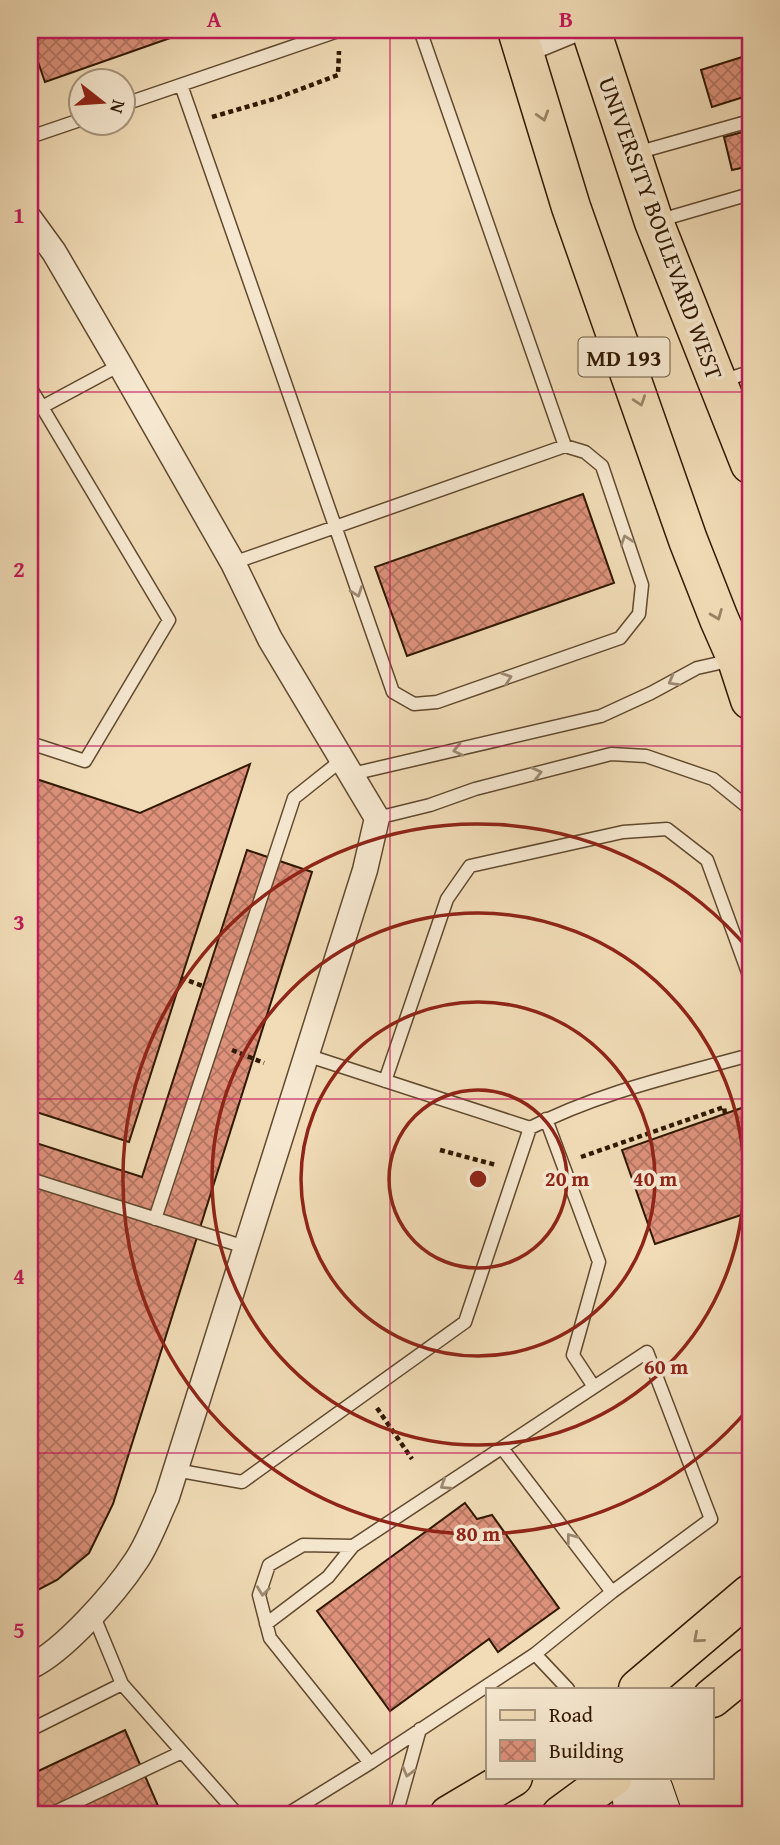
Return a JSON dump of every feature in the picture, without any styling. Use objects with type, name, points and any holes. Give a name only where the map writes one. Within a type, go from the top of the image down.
[{"type":"main road","name":"UNIVERSITY BOULEVARD WEST","points":[[591,30],[654,222],[734,377],[748,452]]},
{"type":"main road","name":"MD 193","points":[[520,40],[571,207],[688,540],[719,619],[744,658],[750,700]]},
{"type":"main road","points":[[639,1688],[750,1594]]},
{"type":"main road","points":[[714,1696],[750,1667]]},
{"type":"main road","points":[[449,1815],[511,1778]]},
{"type":"main road","points":[[561,1815],[612,1778]]},
{"type":"street","points":[[520,40],[573,30]]},
{"type":"street","points":[[30,219],[54,252],[120,365],[233,563],[270,639],[377,818],[365,870],[167,1497],[137,1560],[93,1614],[44,1660],[30,1667]]},
{"type":"street","points":[[629,1778],[633,1815]]},
{"type":"street","points":[[642,1778],[654,1789],[663,1815]]},
{"type":"lane","points":[[136,100],[340,30]]},
{"type":"lane","points":[[420,30],[565,446]]},
{"type":"lane","points":[[187,83],[334,528],[393,692],[414,704],[437,702],[620,638],[639,614],[642,585],[602,466],[585,452],[565,446],[334,528],[233,563]]},
{"type":"lane","points":[[631,155],[750,121]]},
{"type":"lane","points":[[31,134],[66,124]]},
{"type":"lane","points":[[654,222],[750,194]]},
{"type":"lane","points":[[43,407],[120,365]]},
{"type":"lane","points":[[30,387],[169,620],[85,761],[30,743]]},
{"type":"lane","points":[[155,1219],[294,798],[347,766],[601,716],[697,668],[744,658]]},
{"type":"lane","points":[[377,818],[430,805],[474,789],[611,754],[646,756],[713,779],[750,808]]},
{"type":"lane","points":[[386,1081],[447,899],[470,866],[623,832],[667,829],[707,860],[750,978]]},
{"type":"lane","points":[[175,1470],[242,1482],[465,1322],[530,1128],[546,1119],[660,1080],[746,1056],[750,1049]]},
{"type":"lane","points":[[306,1055],[530,1128]]},
{"type":"lane","points":[[546,1119],[599,1262],[573,1355],[594,1387]]},
{"type":"lane","points":[[30,1179],[246,1247]]},
{"type":"lane","points":[[266,1624],[328,1577],[353,1546],[647,1352],[711,1520],[612,1592],[493,1685]]},
{"type":"lane","points":[[502,1448],[612,1592]]},
{"type":"lane","points":[[353,1546],[303,1545],[269,1565],[259,1595],[270,1638],[370,1763]]},
{"type":"lane","points":[[93,1614],[122,1684],[238,1815]]},
{"type":"lane","points":[[535,1654],[567,1688]]},
{"type":"lane","points":[[30,1730],[122,1684]]},
{"type":"lane","points":[[286,1815],[486,1689]]},
{"type":"lane","points":[[396,1815],[419,1729]]},
{"type":"lane","points":[[49,1815],[182,1752]]},
{"type":"path","points":[[187,83],[210,118],[274,99],[338,75],[340,30]]},
{"type":"path","points":[[181,978],[203,986]]},
{"type":"path","points":[[231,1050],[264,1063]]},
{"type":"path","points":[[581,1157],[724,1107],[725,1114]]},
{"type":"path","points":[[385,1419],[412,1459]]},
{"type":"building","points":[[30,30],[193,30],[91,66],[66,66],[66,75],[45,82],[30,39]]},
{"type":"building","points":[[742,57],[750,84],[750,95],[712,107],[701,70]]},
{"type":"building","points":[[750,130],[750,166],[732,170],[724,137]]},
{"type":"building","points":[[583,494],[614,583],[407,656],[375,567]]},
{"type":"building","points":[[250,764],[129,1142],[30,1110],[30,777],[140,813]]},
{"type":"building","points":[[247,850],[312,872],[113,1504],[89,1553],[57,1580],[30,1594],[30,1141],[142,1177]]},
{"type":"building","points":[[750,1105],[750,1212],[655,1244],[622,1150]]},
{"type":"building","points":[[465,1503],[477,1519],[492,1515],[559,1608],[498,1652],[489,1639],[390,1711],[317,1611]]},
{"type":"building","points":[[125,1730],[162,1815],[30,1815],[30,1775]]}]
